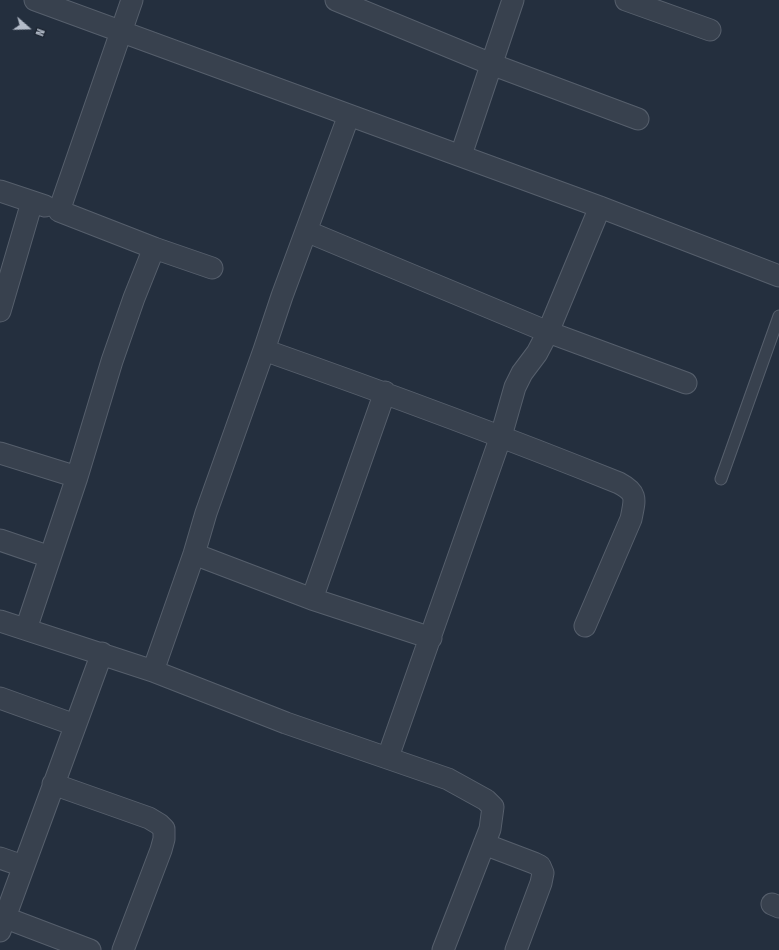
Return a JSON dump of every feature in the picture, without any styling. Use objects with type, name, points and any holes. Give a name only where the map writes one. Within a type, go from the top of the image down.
[{"type":"street","points":[[35,0],[600,207],[779,276]]},
{"type":"street","points":[[59,211],[132,0]]},
{"type":"street","points":[[336,0],[491,64],[638,119]]},
{"type":"street","points":[[461,156],[513,0]]},
{"type":"street","points":[[626,0],[710,30]]},
{"type":"street","points":[[153,670],[282,296],[349,115]]},
{"type":"street","points":[[0,191],[59,211],[154,248],[212,268]]},
{"type":"street","points":[[0,311],[32,202]]},
{"type":"street","points":[[388,758],[501,436],[515,387],[522,372],[537,353],[548,332],[600,207]]},
{"type":"street","points":[[306,232],[548,332],[686,382]]},
{"type":"street","points":[[26,629],[77,477],[112,361],[134,298],[154,248]]},
{"type":"street","points":[[264,350],[385,392],[501,436],[630,488],[633,494],[634,505],[631,519],[585,626]]},
{"type":"street","points":[[312,599],[385,392]]},
{"type":"street","points":[[0,453],[77,477]]},
{"type":"street","points":[[0,540],[50,557]]},
{"type":"street","points":[[194,554],[312,599],[431,638]]},
{"type":"street","points":[[0,621],[153,670],[286,723],[448,778],[486,800],[493,807],[490,829],[443,950]]},
{"type":"street","points":[[90,950],[3,925],[23,866],[102,653]]},
{"type":"street","points":[[0,698],[75,725]]},
{"type":"street","points":[[53,784],[149,818],[164,829],[164,839],[161,850],[123,950]]},
{"type":"street","points":[[484,844],[540,866],[542,873],[541,883],[516,950]]},
{"type":"street","points":[[0,858],[23,866]]},
{"type":"lane","points":[[720,479],[779,316]]}]
